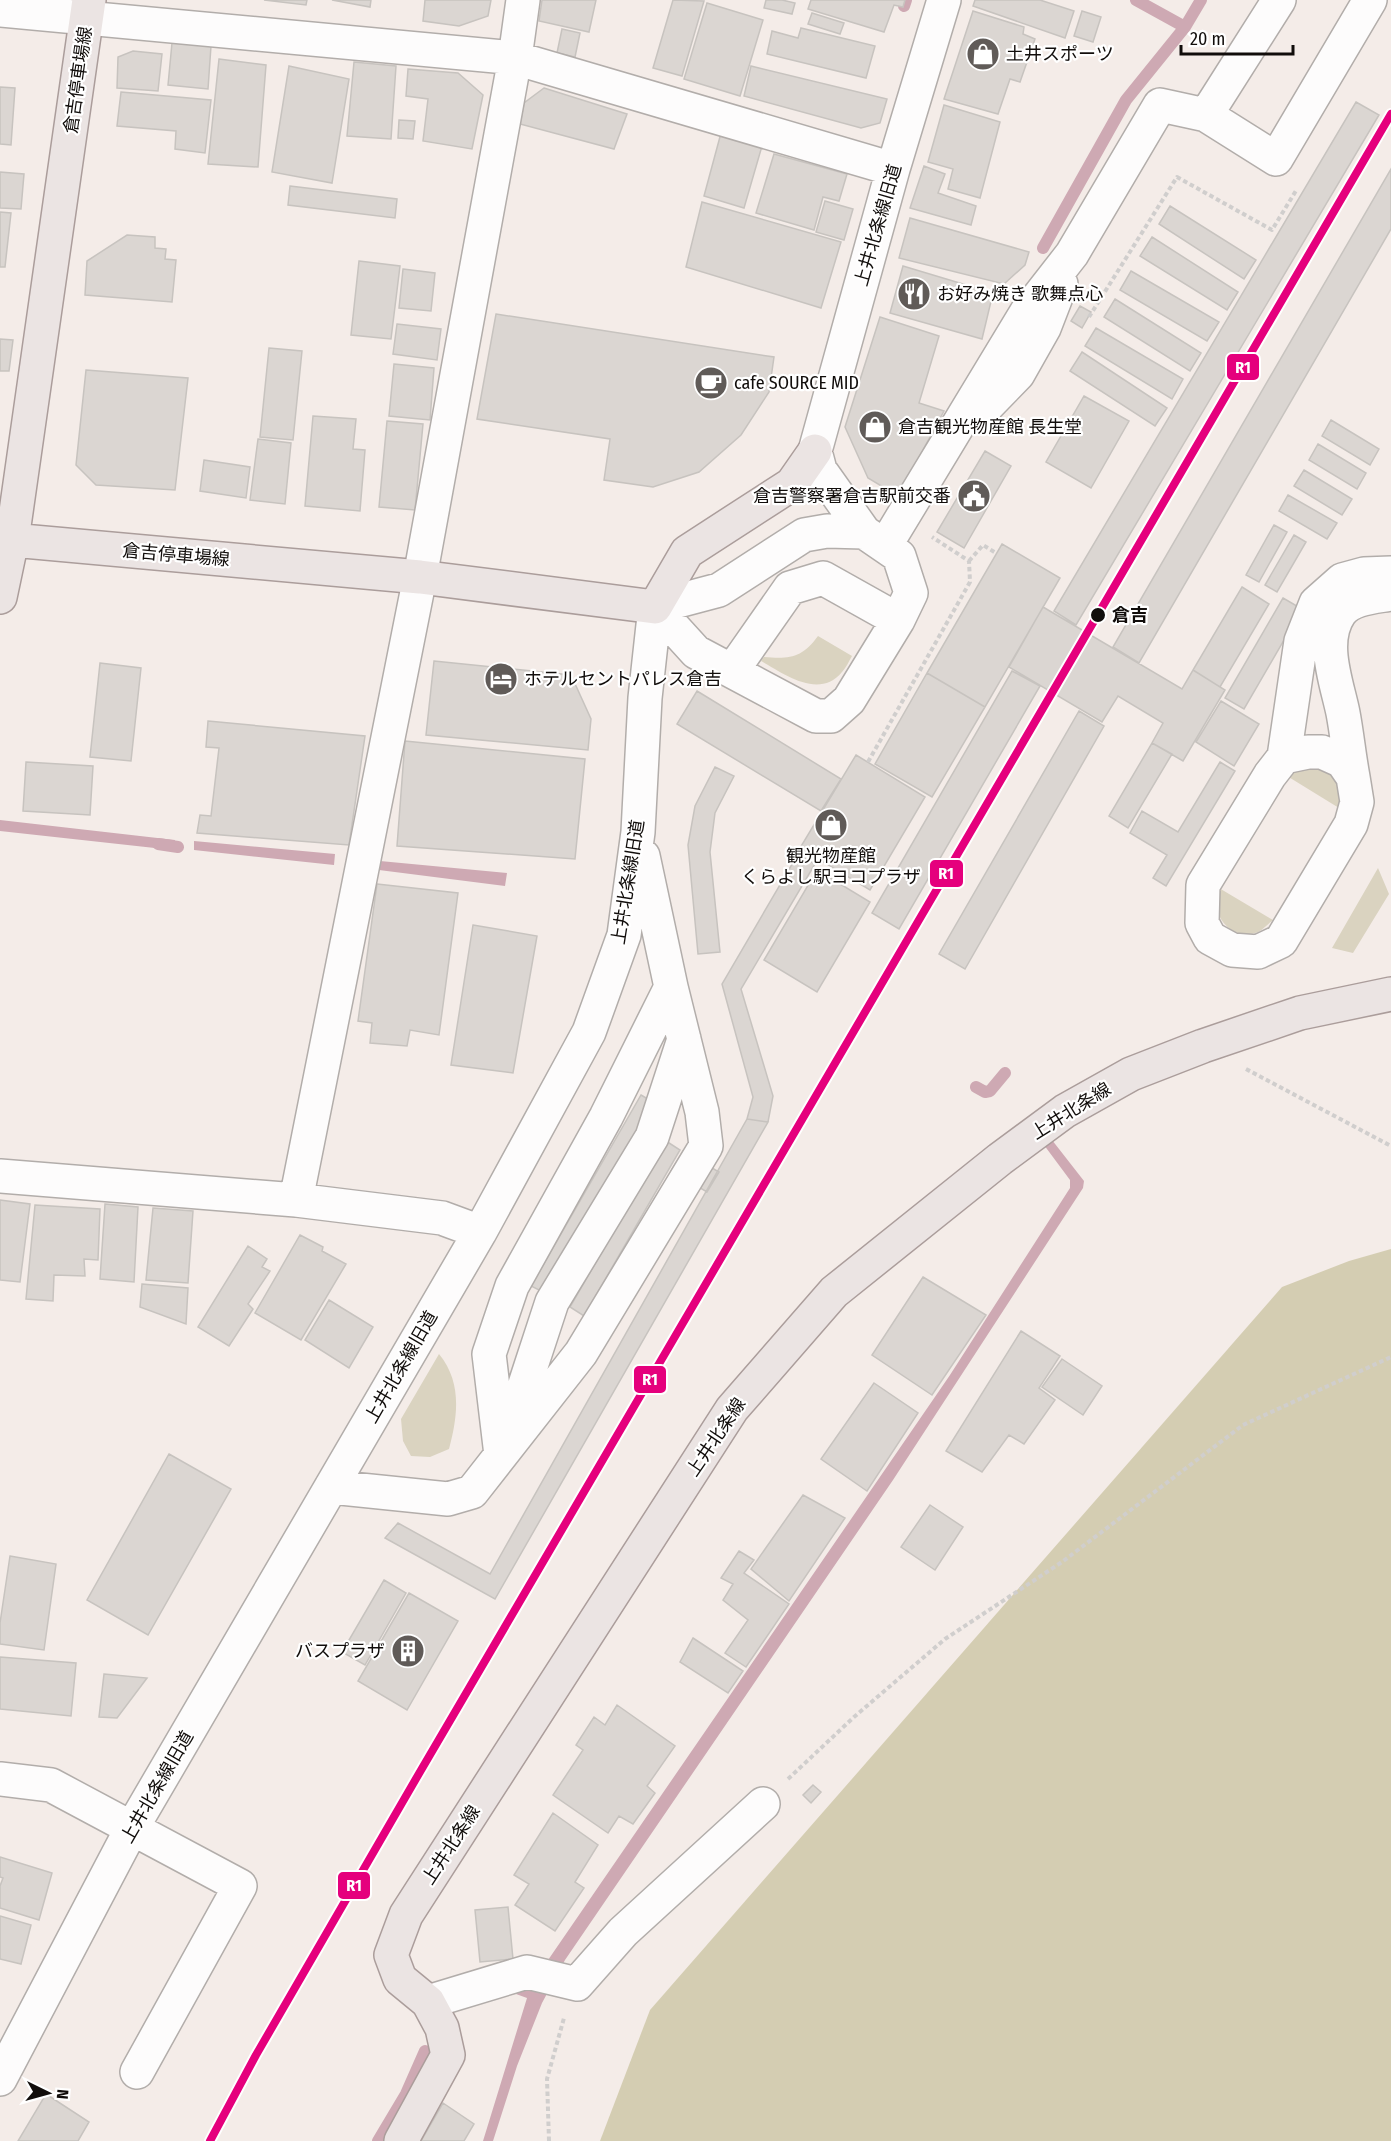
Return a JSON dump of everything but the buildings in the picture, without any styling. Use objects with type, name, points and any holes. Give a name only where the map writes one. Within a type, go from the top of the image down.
[{"type":"main road","name":"倉吉停車場線","points":[[88,9],[6,540],[420,577],[655,607]]},
{"type":"main road","points":[[655,607],[687,552],[792,484],[815,451]]},
{"type":"main road","points":[[0,597],[6,540]]},
{"type":"main road","name":"上井北条線","points":[[401,2141],[448,2055],[442,2028],[428,2002],[400,1979],[391,1955],[406,1915],[732,1409],[834,1292],[1000,1159],[1065,1111],[1131,1074],[1203,1046],[1300,1013],[1391,994]]},
{"type":"street","points":[[296,1200],[420,577],[515,58],[523,0]]},
{"type":"street","name":"上井北条線旧道","points":[[815,451],[893,169],[945,0]]},
{"type":"street","points":[[1206,116],[1279,0]]},
{"type":"street","points":[[874,539],[942,452],[1026,313],[1072,254],[1160,105],[1206,116],[1276,159],[1370,0]]},
{"type":"street","points":[[0,10],[88,9],[515,58],[893,169]]},
{"type":"street","points":[[815,451],[820,470],[874,539],[899,556],[911,593],[898,620],[849,700],[831,716],[816,716],[696,652],[655,607],[719,590],[804,535],[827,531],[874,539]]},
{"type":"street","points":[[1391,573],[1364,574],[1342,580],[1316,603],[1301,641],[1284,757],[1203,885],[1202,923],[1210,938],[1232,950],[1258,952],[1281,941],[1351,824],[1357,802],[1343,714],[1331,663],[1333,628],[1341,612],[1362,599],[1391,594]]},
{"type":"street","points":[[732,671],[790,588],[823,578],[898,620]]},
{"type":"street","name":"上井北条線旧道","points":[[0,2079],[132,1828],[480,1232],[589,1032],[624,934],[638,832],[645,698],[655,607]]},
{"type":"street","points":[[1284,757],[1308,752],[1322,752],[1342,761],[1353,777]]},
{"type":"street","points":[[331,1487],[448,1499],[472,1492],[581,1353],[706,1146],[702,1112],[671,987],[638,832]]},
{"type":"street","points":[[501,1455],[489,1354],[512,1286],[606,1117],[671,987]]},
{"type":"street","points":[[501,1455],[552,1302],[652,1137],[684,1038]]},
{"type":"street","points":[[0,1176],[296,1200],[442,1218],[480,1232]]},
{"type":"street","points":[[0,1779],[51,1785],[240,1886],[137,2072]]},
{"type":"street","points":[[428,2002],[526,1972],[577,1984],[623,1932],[763,1804]]},
{"type":"path","points":[[1089,319],[1176,177],[1272,230],[1302,181]]},
{"type":"path","points":[[927,534],[969,561]]},
{"type":"path","points":[[868,762],[970,582],[969,561],[983,545],[996,554]]},
{"type":"path","points":[[878,746],[883,749]]},
{"type":"path","points":[[1203,1046],[1391,1146]]},
{"type":"path","points":[[763,1804],[854,1717],[945,1639],[1062,1562],[1243,1425],[1391,1357]]},
{"type":"path","points":[[549,2141],[547,2079],[574,1983]]},
{"type":"shaded area","points":[[818,636],[852,656],[833,680],[823,684],[802,682],[761,661],[764,657],[795,656],[806,649]]},
{"type":"shaded area","points":[[1299,766],[1320,768],[1333,774],[1339,786],[1339,808],[1287,776]]},
{"type":"shaded area","points":[[0,820],[175,840],[173,850],[0,831]]},
{"type":"shaded area","points":[[194,841],[335,854],[334,865],[194,850]]},
{"type":"shaded area","points":[[380,861],[507,873],[505,886],[379,870]]},
{"type":"shaded area","points":[[1378,868],[1389,894],[1353,953],[1332,948]]},
{"type":"shaded area","points":[[1219,888],[1273,920],[1260,931],[1252,934],[1239,933],[1228,928],[1218,912]]},
{"type":"shaded area","points":[[1052,1140],[1084,1181],[1083,1188],[893,1480],[565,1960],[542,2003],[517,2066],[493,2141],[483,2141],[527,1998],[516,1994],[486,1996],[546,1963],[950,1375],[1070,1188],[1070,1180],[1044,1145]]},
{"type":"shaded area","points":[[1391,1249],[1391,2141],[600,2141],[650,2010],[1282,1287],[1349,1261]]},
{"type":"shaded area","points":[[439,1354],[452,1376],[455,1387],[456,1411],[449,1449],[430,1457],[411,1456],[403,1441],[401,1419]]},
{"type":"waterway","points":[[904,6],[906,0]]},
{"type":"waterway","points":[[1136,0],[1185,27]]},
{"type":"waterway","points":[[1043,248],[1126,100],[1185,27],[1201,0]]},
{"type":"waterway","points":[[158,844],[178,847]]},
{"type":"waterway","points":[[976,1087],[985,1092],[990,1091],[1005,1073]]},
{"type":"waterway","points":[[378,2141],[406,2094],[425,2051]]},
{"type":"transit line","name":"R1","points":[[210,2141],[256,2055],[417,1777],[1391,114]]},
{"type":"place","name":"土井スポーツ","points":[[983,54]]},
{"type":"place","name":"お好み焼き 歌舞点心","points":[[914,294]]},
{"type":"place","name":"cafe SOURCE MID","points":[[711,383]]},
{"type":"place","name":"倉吉観光物産館 長生堂","points":[[875,427]]},
{"type":"place","name":"倉吉警察署倉吉駅前交番","points":[[974,496]]},
{"type":"place","name":"倉吉","points":[[1098,615]]},
{"type":"place","name":"ホテルセントパレス倉吉","points":[[501,679]]},
{"type":"place","name":"観光物産館 くらよし駅ヨコプラザ","points":[[831,825]]},
{"type":"place","name":"バスプラザ","points":[[408,1651]]}]
